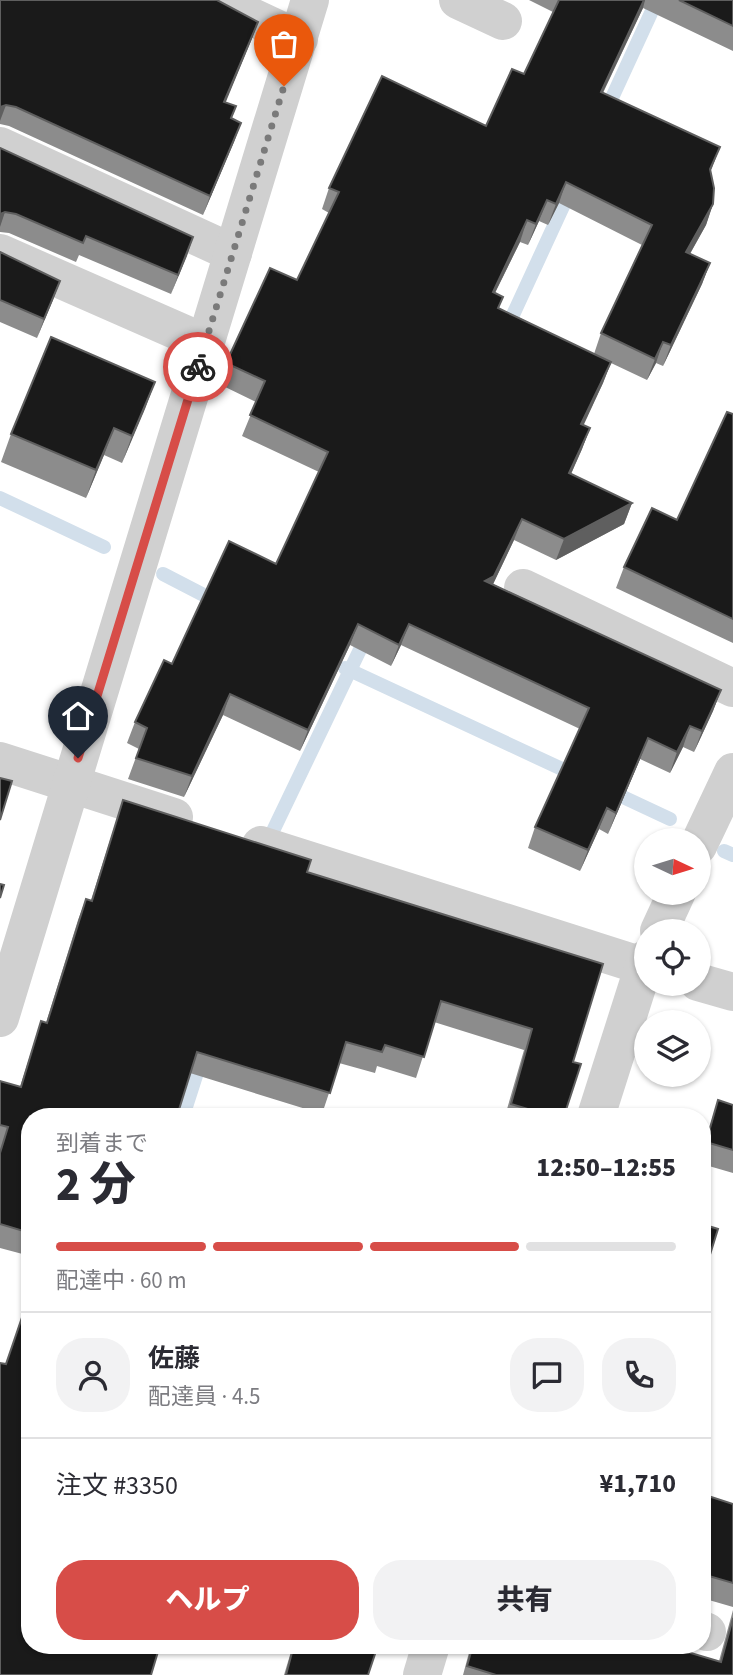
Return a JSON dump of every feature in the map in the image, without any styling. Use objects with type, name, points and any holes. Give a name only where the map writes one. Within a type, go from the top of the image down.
[{"type":"street","points":[[216,0],[299,39]]},
{"type":"street","points":[[0,1018],[6,977],[71,784],[310,0]]},
{"type":"street","points":[[458,0],[503,21]]},
{"type":"street","points":[[0,146],[233,253]]},
{"type":"street","points":[[0,253],[205,343]]},
{"type":"street","points":[[523,588],[733,688]]},
{"type":"street","points":[[0,761],[634,961]]},
{"type":"street","points":[[707,828],[733,772]]},
{"type":"street","points":[[711,986],[733,992]]},
{"type":"street","points":[[599,1108],[635,996]]},
{"type":"street","points":[[422,1675],[428,1654]]},
{"type":"building","points":[[0,0],[217,0],[258,22],[224,102],[236,106],[231,118],[241,123],[210,196],[16,107],[0,107]]},
{"type":"building","points":[[559,0],[644,0],[601,92],[720,147],[710,169],[714,188],[713,204],[686,252],[710,263],[671,345],[663,342],[655,359],[601,333],[652,225],[566,182],[556,204],[547,200],[536,224],[527,220],[493,292],[503,297],[498,308],[611,362],[581,424],[590,428],[569,473],[632,503],[564,539],[522,519],[494,576],[485,581],[721,690],[702,731],[690,726],[677,752],[648,738],[616,813],[607,808],[588,850],[535,827],[589,708],[409,624],[399,645],[358,624],[308,730],[230,694],[192,776],[136,758],[147,728],[135,722],[164,660],[172,664],[229,541],[276,564],[328,452],[250,415],[265,381],[226,363],[270,268],[297,280],[339,192],[329,188],[382,76],[486,126],[512,69],[524,74]]},
{"type":"building","points":[[679,0],[733,0],[733,26]]},
{"type":"building","points":[[0,148],[193,237],[178,275],[86,236],[83,243],[16,214],[0,214]]},
{"type":"building","points":[[0,252],[60,281],[44,319],[0,300]]},
{"type":"building","points":[[51,337],[155,382],[132,436],[114,428],[96,470],[11,434]]},
{"type":"building","points":[[727,412],[733,414],[733,619],[624,567],[652,508],[677,520]]},
{"type":"building","points":[[0,778],[12,781],[0,820]]},
{"type":"building","points":[[123,800],[311,860],[307,872],[603,964],[573,1062],[581,1064],[567,1108],[524,1108],[511,1104],[532,1029],[441,1001],[424,1057],[385,1045],[382,1052],[346,1042],[330,1093],[197,1052],[180,1108],[21,1108],[21,1230],[0,1224],[0,1153],[8,1127],[0,1125],[0,1081],[21,1087],[41,1021],[47,1023],[86,899],[92,901]]},
{"type":"building","points":[[718,1100],[733,1105],[733,1150],[711,1143],[711,1124]]},
{"type":"building","points":[[711,1227],[718,1229],[711,1252]]},
{"type":"building","points":[[21,1320],[21,1654],[157,1654],[151,1675],[0,1675],[0,1363],[6,1364]]},
{"type":"building","points":[[711,1497],[733,1504],[733,1583],[711,1577]]},
{"type":"building","points":[[733,1618],[733,1675],[496,1675],[467,1666],[470,1654],[694,1654],[721,1662]]},
{"type":"building","points":[[292,1654],[375,1654],[368,1675],[286,1675]]},
{"type":"waterway","points":[[605,113],[657,0]]},
{"type":"waterway","points":[[506,330],[571,189]]},
{"type":"waterway","points":[[0,498],[104,547]]},
{"type":"waterway","points":[[163,574],[221,604]]},
{"type":"waterway","points":[[272,833],[367,635]]},
{"type":"waterway","points":[[345,668],[577,776]]},
{"type":"waterway","points":[[608,790],[670,819]]},
{"type":"waterway","points":[[724,851],[733,855]]},
{"type":"waterway","points":[[186,1108],[202,1057]]},
{"type":"way so far","points":[[198,367],[284,86]]},
{"type":"route","points":[[78,758],[198,367]]}]
